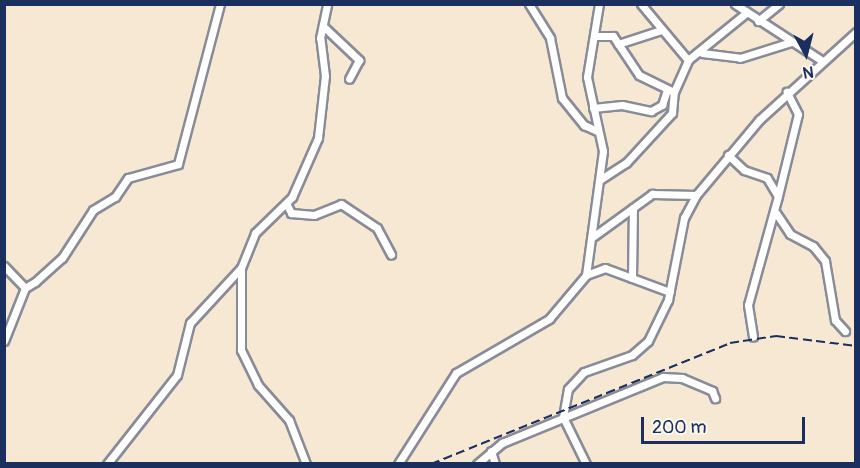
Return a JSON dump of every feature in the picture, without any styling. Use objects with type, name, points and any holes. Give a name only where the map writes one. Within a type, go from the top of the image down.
[{"type":"street","points":[[4,341],[25,288],[62,258],[93,210],[115,197],[128,178],[170,169],[181,161],[192,96],[220,4]]},
{"type":"street","points":[[107,464],[177,375],[190,323],[241,268],[255,233],[287,205],[318,138],[325,76],[323,26],[327,4]]},
{"type":"street","points":[[529,4],[550,39],[562,98],[584,125],[597,131]]},
{"type":"street","points":[[398,464],[456,373],[549,319],[569,303],[586,275],[594,236],[603,151],[587,76],[599,4]]},
{"type":"street","points":[[641,4],[688,60]]},
{"type":"street","points":[[735,4],[821,60]]},
{"type":"street","points":[[758,21],[779,4]]},
{"type":"street","points":[[593,108],[622,105],[651,111],[662,105],[688,60],[702,53],[746,13]]},
{"type":"street","points":[[323,26],[359,60],[349,80]]},
{"type":"street","points":[[618,44],[661,30]]},
{"type":"street","points":[[585,464],[563,417],[563,398],[573,382],[592,368],[639,350],[658,324],[670,292],[684,218],[697,194],[728,155],[787,92],[855,32]]},
{"type":"street","points":[[594,36],[609,34],[639,75],[671,91],[676,107],[666,121],[626,163],[601,179]]},
{"type":"street","points":[[702,53],[740,58],[791,42]]},
{"type":"street","points":[[753,337],[748,305],[776,213],[798,114],[787,92]]},
{"type":"street","points":[[728,155],[744,170],[767,178],[778,196]]},
{"type":"street","points":[[594,236],[633,208],[661,192],[697,194]]},
{"type":"street","points":[[287,205],[291,213],[314,215],[341,204],[377,228],[391,254]]},
{"type":"street","points":[[632,278],[633,208]]},
{"type":"street","points":[[776,213],[790,234],[813,246],[825,261],[835,320],[845,331]]},
{"type":"street","points":[[4,266],[25,288]]},
{"type":"street","points":[[241,268],[241,350],[258,385],[289,420],[306,464]]},
{"type":"street","points":[[586,275],[605,268],[670,292]]},
{"type":"street","points":[[477,464],[491,451],[563,417],[665,376],[711,390],[715,398]]},
{"type":"street","points":[[491,451],[495,464]]},
{"type":"railway","points":[[431,464],[730,343],[776,336],[856,346]]}]
